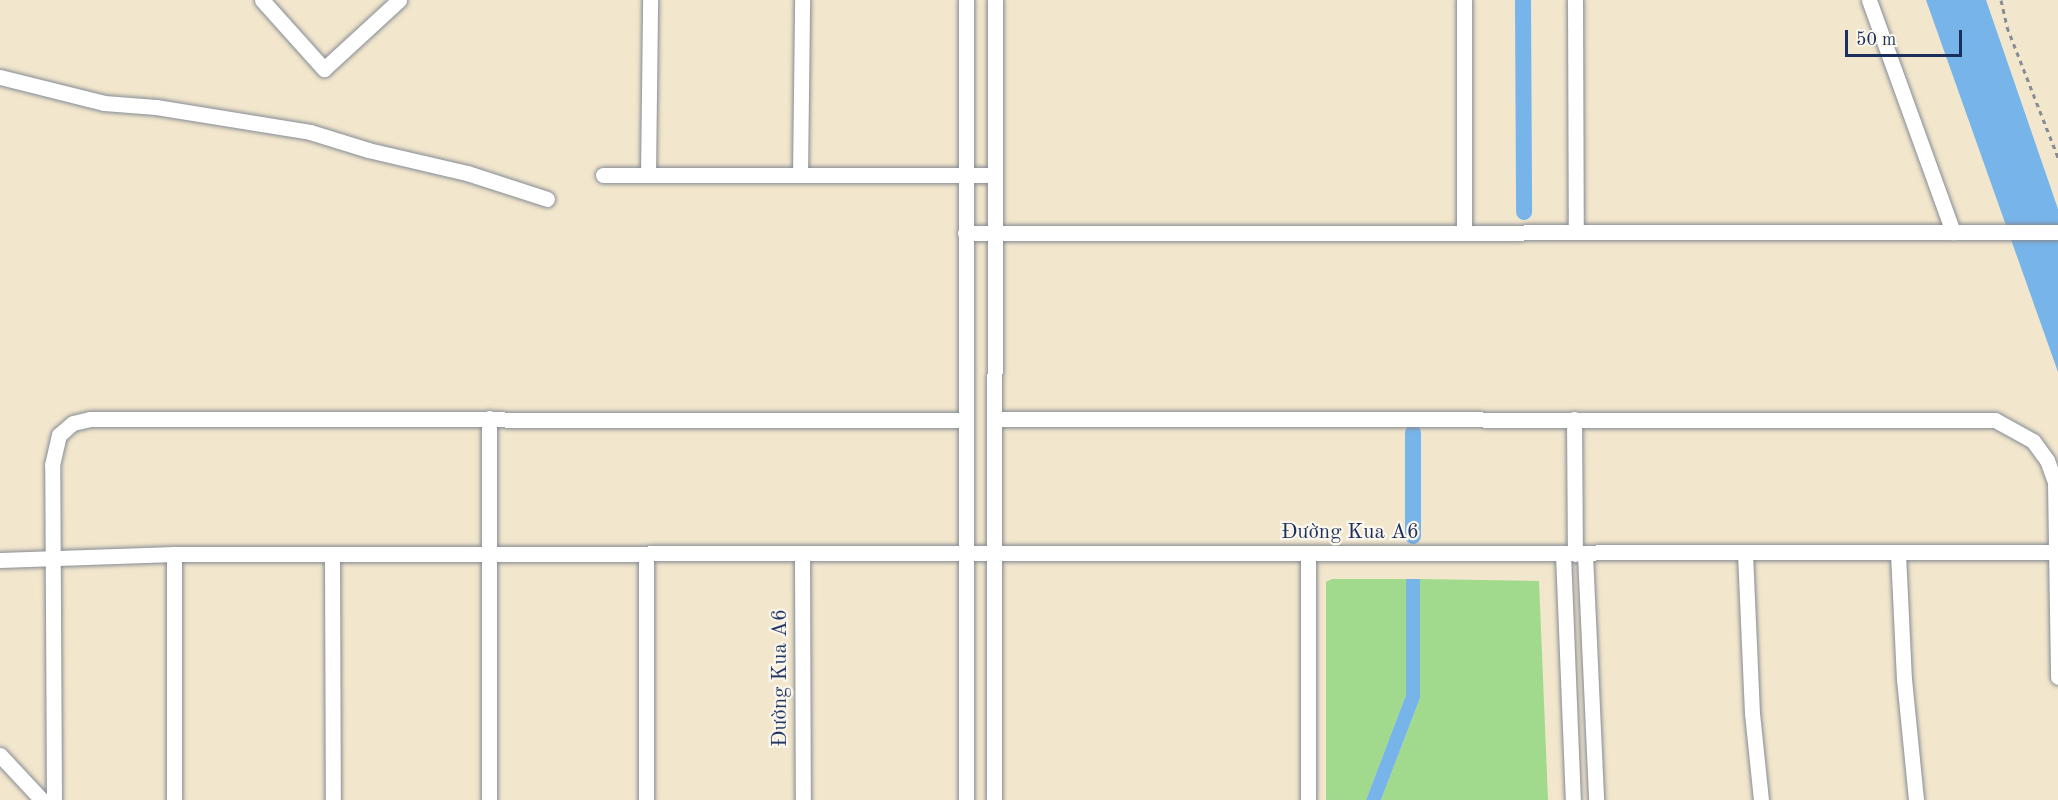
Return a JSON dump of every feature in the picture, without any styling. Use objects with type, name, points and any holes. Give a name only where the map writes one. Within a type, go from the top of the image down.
[{"type":"street","points":[[262,0],[324,69],[399,0]]},
{"type":"street","points":[[648,175],[650,0]]},
{"type":"street","points":[[800,175],[802,0]]},
{"type":"street","points":[[966,0],[964,555],[966,800]]},
{"type":"street","points":[[994,800],[995,0]]},
{"type":"street","points":[[1464,0],[1464,232]]},
{"type":"street","points":[[1575,0],[1576,232]]},
{"type":"street","points":[[1869,0],[1953,232]]},
{"type":"street","points":[[0,77],[104,103],[156,107],[310,132],[368,150],[467,173],[547,199]]},
{"type":"street","points":[[603,176],[995,175]]},
{"type":"street","points":[[965,233],[2058,232]]},
{"type":"street","points":[[54,800],[52,557],[54,444],[65,428],[81,420],[489,418],[965,420]]},
{"type":"street","points":[[489,418],[489,800]]},
{"type":"street","points":[[994,419],[1995,420],[2030,438],[2052,470],[2056,495],[2054,552],[2058,677]]},
{"type":"street","points":[[1573,800],[1574,419]]},
{"type":"street","name":"Đường Kua A6","points":[[0,561],[52,557],[174,554],[993,555],[2054,552]]},
{"type":"street","points":[[1745,553],[1751,692],[1761,800]]},
{"type":"street","points":[[1898,553],[1904,679],[1916,800]]},
{"type":"street","points":[[174,554],[174,800]]},
{"type":"street","points":[[1308,554],[1308,800]]},
{"type":"street","points":[[1575,554],[1596,800]]},
{"type":"street","points":[[332,555],[333,800]]},
{"type":"street","points":[[646,555],[646,800]]},
{"type":"street","name":"Đường Kua A6","points":[[802,555],[803,800]]},
{"type":"street","points":[[0,755],[42,800]]},
{"type":"path","points":[[2001,0],[2007,27],[2058,157]]},
{"type":"green space","points":[[1332,579],[1406,579],[1406,695],[1366,800],[1326,800],[1326,582]]},
{"type":"green space","points":[[1420,579],[1539,581],[1548,800],[1381,800],[1420,698]]},
{"type":"water","points":[[1926,0],[1986,0],[2058,209],[2058,372]]},
{"type":"water","points":[[1406,579],[1420,579],[1420,698],[1381,800],[1366,800],[1406,695]]},
{"type":"waterway","points":[[1523,0],[1524,212]]},
{"type":"waterway","points":[[1413,433],[1413,536]]}]
